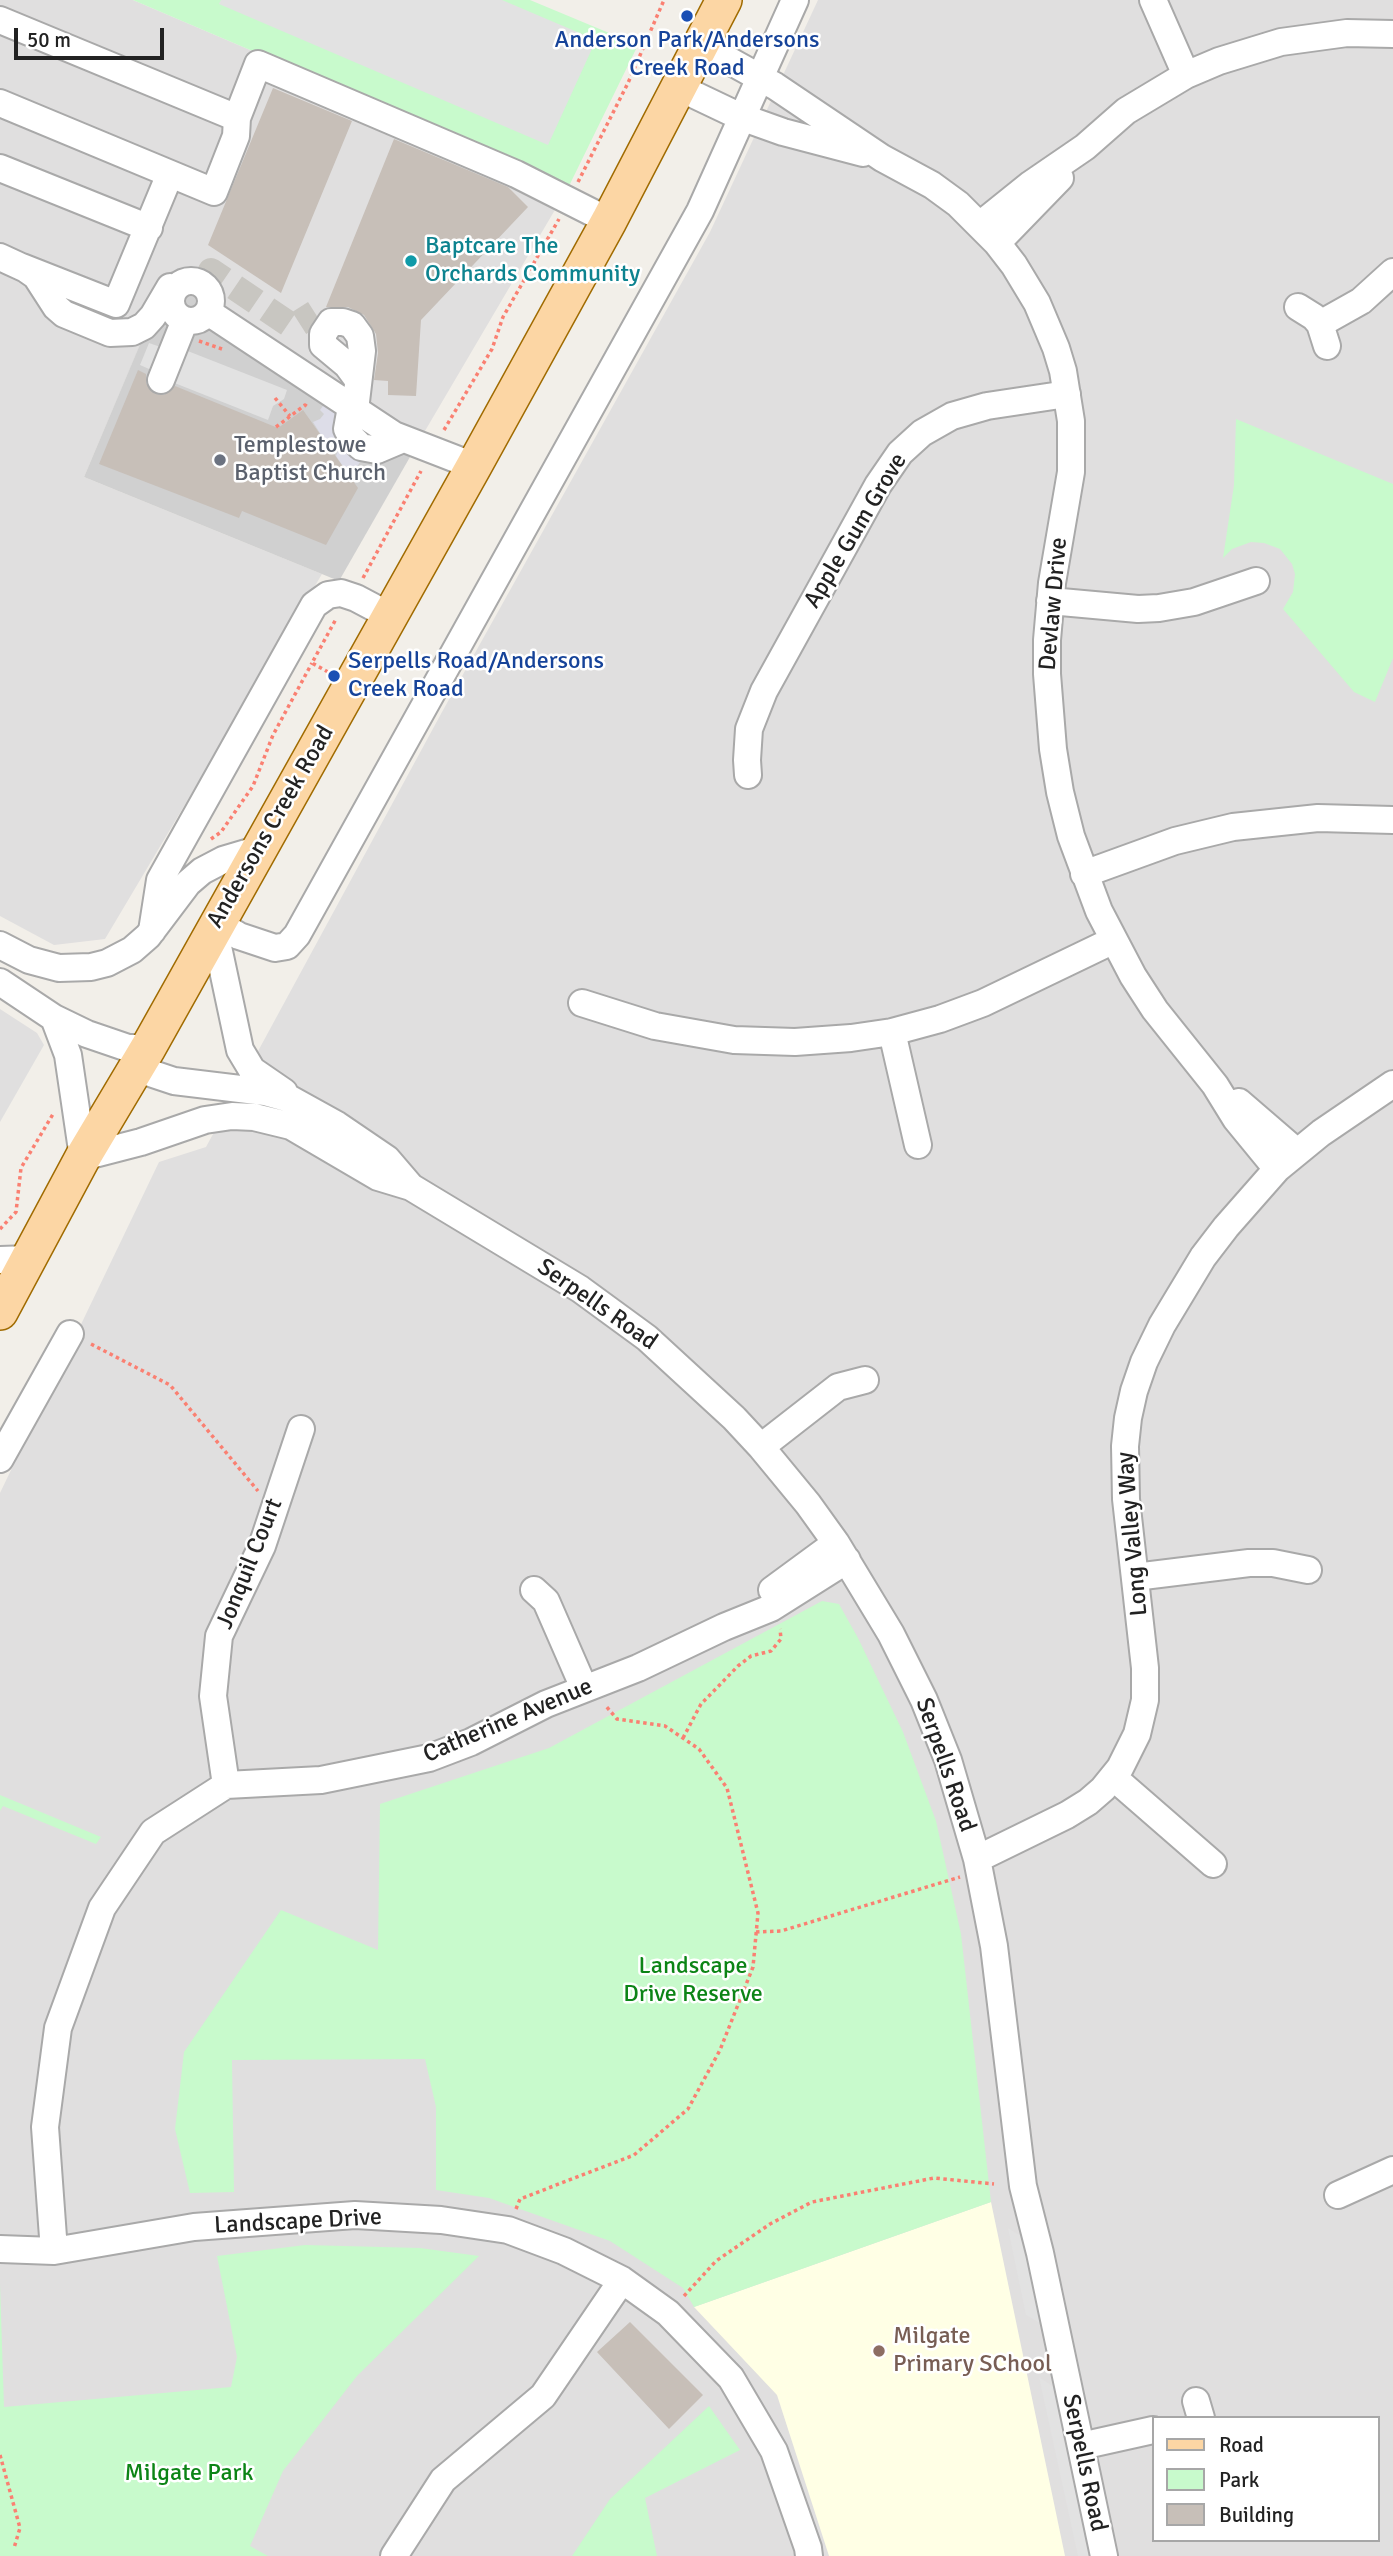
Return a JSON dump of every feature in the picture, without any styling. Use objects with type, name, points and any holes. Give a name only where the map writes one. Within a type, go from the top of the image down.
[{"type":"main road","name":"Andersons Creek Road","points":[[699,44],[717,0]]},
{"type":"main road","name":"Andersons Creek Road","points":[[3,1299],[15,1260],[82,1157],[260,849],[609,221],[724,0]]},
{"type":"street","points":[[279,965],[700,211],[795,0]]},
{"type":"street","points":[[1153,0],[1186,75]]},
{"type":"street","points":[[0,20],[237,118]]},
{"type":"street","points":[[989,234],[1048,192],[1085,147],[1126,111],[1186,75],[1219,61],[1281,42],[1317,35],[1393,34]]},
{"type":"street","name":"Devlaw Drive","points":[[699,44],[759,77],[813,110],[882,158],[932,185],[989,234],[1028,286],[1046,323],[1059,360],[1071,421],[1070,472],[1050,601],[1047,674],[1060,792],[1071,836],[1084,874],[1114,940],[1155,1010],[1214,1085],[1236,1119],[1287,1161]]},
{"type":"street","points":[[0,103],[214,192],[236,136],[237,118],[258,64],[500,167],[609,221]]},
{"type":"street","name":"Devlaw Drive","points":[[678,87],[741,117],[783,132],[882,158]]},
{"type":"street","points":[[0,168],[149,228]]},
{"type":"street","points":[[11,262],[116,304],[170,174]]},
{"type":"street","points":[[11,262],[39,280],[61,312],[110,333],[132,332],[144,326],[172,289],[188,282],[204,282],[211,296],[211,304],[197,316],[161,380]]},
{"type":"street","points":[[132,267],[172,289]]},
{"type":"street","points":[[1298,307],[1314,317],[1324,335],[1393,272]]},
{"type":"street","points":[[172,289],[173,307],[177,314],[197,316],[403,439],[474,466]]},
{"type":"street","points":[[353,408],[358,380]]},
{"type":"street","name":"Apple Gum Grove","points":[[748,775],[747,746],[750,729],[764,691],[878,485],[900,453],[922,433],[951,416],[986,406],[1067,394]]},
{"type":"street","points":[[1050,601],[1138,609],[1159,608],[1194,602],[1256,581]]},
{"type":"street","points":[[152,931],[159,884],[314,605],[332,593],[350,596],[390,616]]},
{"type":"street","points":[[1084,874],[1175,841],[1233,827],[1318,818],[1393,820]]},
{"type":"street","points":[[0,945],[40,964],[78,969],[100,965],[138,946],[188,884],[202,871],[223,860],[260,849]]},
{"type":"street","points":[[215,926],[275,948],[284,947],[294,938]]},
{"type":"street","name":"Serpells Road","points":[[215,926],[237,1043],[244,1060],[378,1177],[411,1187],[537,1262],[613,1312],[677,1364],[761,1447],[808,1504],[842,1552],[891,1634],[924,1700],[948,1760],[976,1855],[994,1946],[1023,2186],[1104,2556]]},
{"type":"street","points":[[582,1003],[655,1026],[734,1040],[827,1041],[892,1031],[940,1019],[983,1003],[1114,940]]},
{"type":"street","name":"Serpells Road","points":[[0,982],[54,1018],[101,1040],[128,1048],[174,1081],[277,1095],[315,1121]]},
{"type":"street","points":[[54,1018],[68,1055],[82,1157]]},
{"type":"street","points":[[892,1031],[918,1145]]},
{"type":"street","name":"Long Valley Way","points":[[976,1855],[1009,1829],[1036,1828],[1067,1815],[1088,1802],[1113,1777],[1134,1742],[1145,1700],[1145,1668],[1125,1487],[1125,1446],[1128,1418],[1144,1362],[1162,1325],[1203,1257],[1226,1227],[1287,1161],[1354,1109],[1393,1084]]},
{"type":"street","name":"Serpells Road","points":[[82,1157],[223,1117],[271,1120],[292,1126],[315,1121]]},
{"type":"street","points":[[0,1459],[70,1334]]},
{"type":"street","points":[[761,1447],[838,1387],[865,1380]]},
{"type":"street","name":"Jonquil Court","points":[[226,1784],[213,1696],[219,1636],[262,1546],[300,1429]]},
{"type":"street","name":"Catherine Avenue","points":[[226,1784],[321,1780],[429,1758],[471,1742],[546,1704],[638,1668],[771,1608],[842,1552]]},
{"type":"street","name":"Catherine Avenue","points":[[724,1627],[842,1552]]},
{"type":"street","points":[[1135,1577],[1249,1563],[1273,1563],[1308,1570]]},
{"type":"street","points":[[534,1590],[546,1601],[586,1687]]},
{"type":"street","points":[[1113,1777],[1213,1864]]},
{"type":"street","points":[[54,2251],[45,2127],[56,2040],[102,1908],[153,1832],[226,1784]]},
{"type":"street","points":[[1338,2195],[1393,2171]]},
{"type":"street","name":"Landscape Drive","points":[[0,2249],[54,2251],[194,2227],[355,2215],[441,2220],[508,2230],[564,2250],[622,2280],[668,2313],[731,2378],[774,2451],[809,2556]]},
{"type":"street","points":[[394,2556],[443,2480],[542,2396],[622,2280]]},
{"type":"street","points":[[1081,2446],[1152,2430]]},
{"type":"path","points":[[175,852],[190,851],[221,832],[253,786],[274,735],[312,663],[489,354],[506,310],[569,200],[628,83],[664,0]]},
{"type":"path","points":[[275,398],[290,416]]},
{"type":"path","points":[[276,427],[305,405],[315,412]]},
{"type":"path","points":[[312,663],[351,685]]},
{"type":"path","points":[[0,1229],[16,1212],[21,1168],[51,1118],[54,1107]]},
{"type":"path","points":[[70,1334],[170,1385],[274,1510]]},
{"type":"path","points":[[683,1738],[701,1704],[720,1683],[751,1656],[771,1651],[781,1639],[780,1624],[771,1608]]},
{"type":"path","points":[[508,2230],[520,2199],[634,2155],[688,2109],[720,2050],[753,1967],[758,1913],[727,1788],[699,1749],[665,1726],[617,1719],[586,1687]]},
{"type":"path","points":[[756,1931],[781,1931],[976,1855]]},
{"type":"path","points":[[668,2313],[716,2261],[770,2224],[812,2202],[934,2178],[994,2184]]},
{"type":"path","points":[[0,2455],[20,2528],[14,2548]]},
{"type":"shaded area","points":[[0,0],[133,0],[569,186],[422,436],[171,272],[84,477],[322,574],[105,939],[54,945],[0,916]]},
{"type":"shaded area","points":[[221,0],[502,0],[596,40],[548,145],[219,4]]},
{"type":"shaded area","points":[[818,0],[1393,0],[1393,2556],[0,2556],[0,1493],[159,1162],[206,1147],[442,712],[710,232]]},
{"type":"shaded area","name":"Templestowe Baptist Church","points":[[171,271],[422,436],[339,581],[84,477]]},
{"type":"shaded area","points":[[149,343],[172,351],[175,346],[287,390],[284,399],[273,406],[268,420],[172,382],[140,365]]},
{"type":"shaded area","points":[[325,403],[337,413],[337,430],[362,458],[351,478],[336,456],[338,451],[323,438],[313,422],[324,414],[320,410]]},
{"type":"shaded area","points":[[0,1009],[37,1033],[44,1045],[0,1122]]},
{"type":"shaded area","name":"Milgate Primary SChool","points":[[991,2202],[1065,2556],[829,2556],[777,2395],[694,2307]]},
{"type":"shaded area","points":[[1008,2228],[1026,2239],[1045,2326],[1026,2315]]},
{"type":"shaded area","points":[[1039,2377],[1058,2390],[1093,2556],[1078,2556]]},
{"type":"green space","points":[[133,0],[530,0],[638,45],[569,186]]},
{"type":"green space","points":[[1236,419],[1393,484],[1393,658],[1375,702],[1354,692],[1283,609],[1293,592],[1295,574],[1292,564],[1280,549],[1251,542],[1232,549],[1223,558],[1234,485]]},
{"type":"green space","name":"Landscape Drive Reserve","points":[[822,1601],[839,1604],[858,1638],[903,1732],[936,1821],[961,1934],[991,2202],[694,2307],[683,2288],[610,2241],[489,2198],[436,2190],[436,2107],[425,2059],[232,2060],[234,2192],[190,2193],[175,2129],[184,2052],[281,1910],[378,1950],[380,1804],[549,1748]]},
{"type":"green space","points":[[0,1795],[101,1837],[96,1844],[3,1806],[0,1811]]},
{"type":"green space","name":"Milgate Park","points":[[305,2245],[420,2248],[479,2256],[357,2376],[283,2471],[250,2546],[268,2556],[0,2556],[0,2284],[4,2407],[231,2387],[237,2357],[217,2256]]},
{"type":"green space","points":[[709,2406],[740,2450],[645,2498],[657,2556],[572,2556],[610,2499]]},
{"type":"building","points":[[273,88],[352,121],[281,293],[208,245]]},
{"type":"building","name":"Baptcare The Orchards Community","points":[[394,139],[508,187],[528,207],[421,320],[416,396],[388,395],[388,381],[374,380],[378,353],[376,334],[364,315],[348,307],[326,307]]},
{"type":"building","name":"Templestowe Baptist Church","points":[[138,370],[146,374],[146,383],[155,394],[164,395],[175,386],[278,428],[303,410],[358,488],[326,545],[242,511],[239,518],[99,464]]},
{"type":"building","points":[[630,2322],[703,2395],[669,2429],[597,2352]]},
{"type":"tunnel","points":[[206,280],[211,271],[293,327],[315,313]]},
{"type":"place","name":"Anderson Park/Andersons Creek Road","points":[[687,16]]},
{"type":"place","name":"Baptcare The Orchards Community","points":[[411,261]]},
{"type":"place","name":"Templestowe Baptist Church","points":[[220,460]]},
{"type":"place","name":"Serpells Road/Andersons Creek Road","points":[[334,676]]},
{"type":"place","name":"Milgate Primary SChool","points":[[879,2351]]}]
